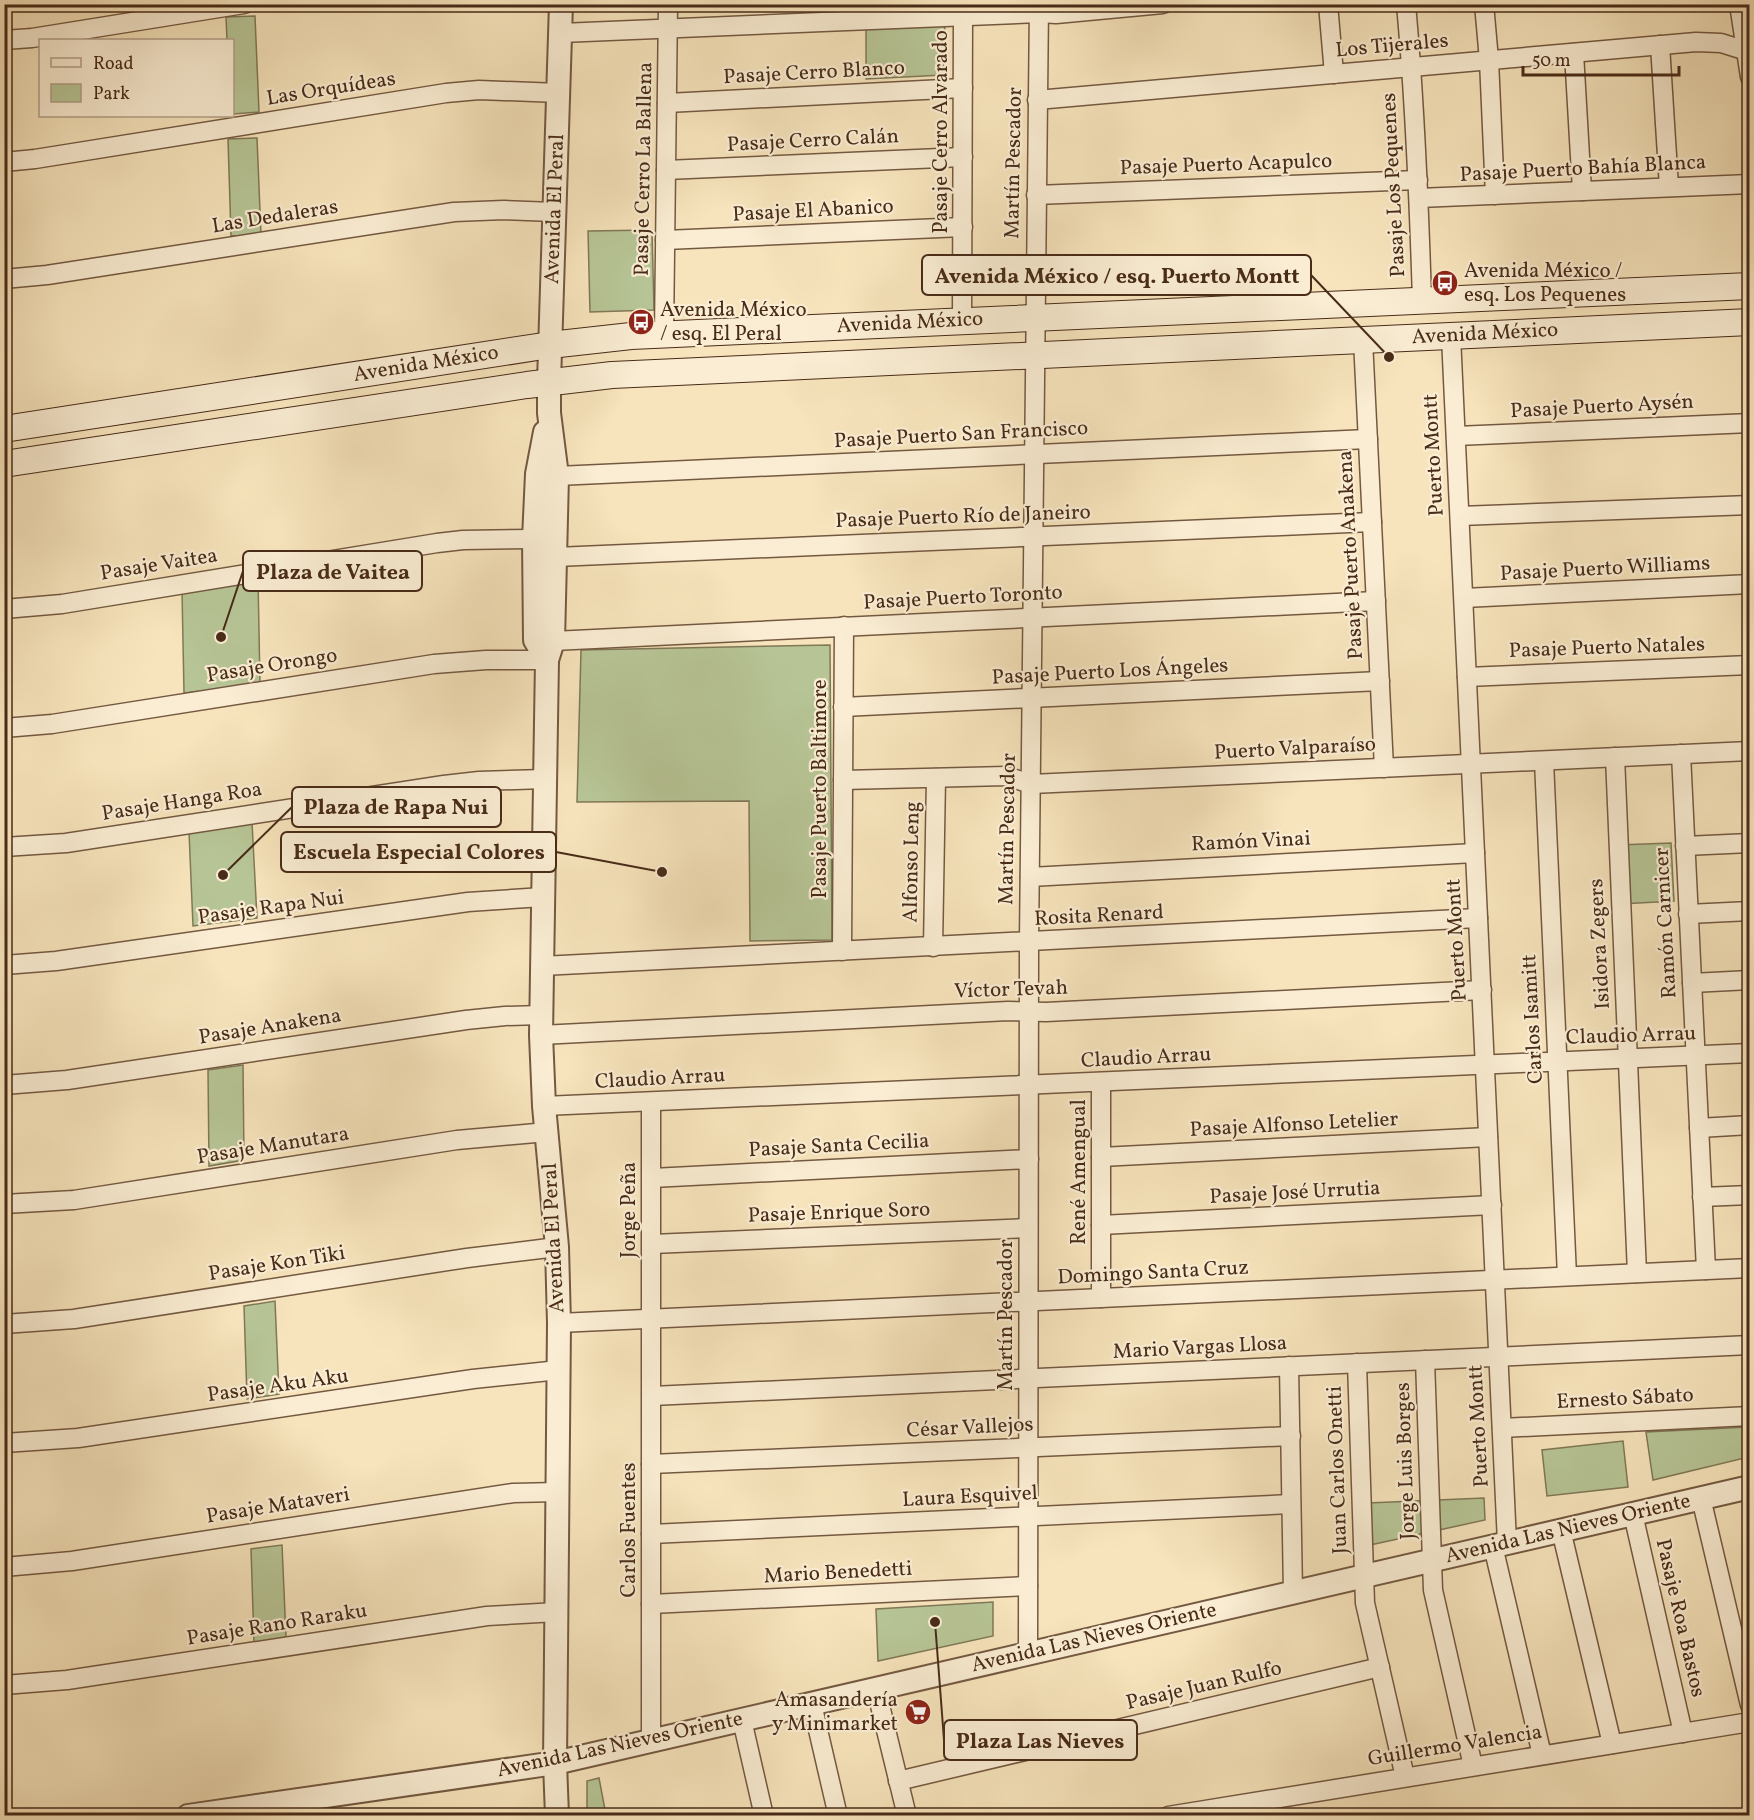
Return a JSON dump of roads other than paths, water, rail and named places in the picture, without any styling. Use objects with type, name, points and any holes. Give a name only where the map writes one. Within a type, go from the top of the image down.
[{"type":"main road","name":"Avenida México","points":[[4,429],[598,339],[664,334],[1749,286]]},
{"type":"main road","name":"Avenida México","points":[[4,465],[549,382],[670,371],[1749,322]]},
{"type":"street","points":[[4,40],[32,38],[244,4]]},
{"type":"street","name":"Avenida El Peral","points":[[557,1815],[555,1764],[559,1323],[557,1247],[544,1106],[541,1025],[545,779],[556,558],[556,476],[549,412],[549,382],[561,4]]},
{"type":"street","name":"Pasaje Cerro La Ballena","points":[[664,334],[668,4]]},
{"type":"street","points":[[561,33],[963,16],[1039,9],[1056,14],[1162,4]]},
{"type":"street","points":[[1328,4],[1334,74]]},
{"type":"street","name":"Pasaje Los Pequenes","points":[[1406,4],[1419,198],[1422,300]]},
{"type":"street","points":[[1484,4],[1496,195]]},
{"type":"street","points":[[1739,4],[1748,51],[1749,77]]},
{"type":"street","name":"Martín Pescador","points":[[1028,1654],[1029,942],[1039,9]]},
{"type":"street","name":"Pasaje Cerro Alvarado","points":[[962,321],[963,16]]},
{"type":"street","name":"Los Tijerales","points":[[1037,100],[1660,45],[1709,42],[1748,51]]},
{"type":"street","points":[[1660,45],[1669,187]]},
{"type":"street","points":[[1574,53],[1582,191]]},
{"type":"street","name":"Pasaje Cerro Blanco","points":[[667,103],[963,88]]},
{"type":"street","name":"Las Orquídeas","points":[[4,162],[35,159],[446,93],[479,90],[558,93]]},
{"type":"street","name":"Pasaje Cerro Calán","points":[[666,170],[963,157]]},
{"type":"street","name":"Pasaje Puerto Acapulco","points":[[1036,195],[1418,180]]},
{"type":"street","name":"Pasaje Puerto Bahía Blanca","points":[[1419,198],[1749,184]]},
{"type":"street","name":"Las Dedaleras","points":[[4,279],[59,273],[454,212],[486,210],[554,212]]},
{"type":"street","name":"Pasaje El Abanico","points":[[665,240],[963,227]]},
{"type":"street","name":"Puerto Montt","points":[[1451,336],[1502,1428],[1500,1544],[1542,1755]]},
{"type":"street","name":"Pasaje Puerto Anakena","points":[[1363,340],[1384,768]]},
{"type":"street","name":"Avenida El Peral","points":[[549,412],[537,474],[534,539],[535,640],[550,651]]},
{"type":"street","name":"Pasaje Puerto Aysén","points":[[1456,436],[1749,423]]},
{"type":"street","name":"Pasaje Puerto San Francisco","points":[[556,476],[1368,439]]},
{"type":"street","points":[[1460,516],[1749,505]]},
{"type":"street","name":"Pasaje Puerto Río de Janeiro","points":[[556,558],[1372,522]]},
{"type":"street","name":"Pasaje Vaitea","points":[[4,609],[62,604],[437,543],[463,540],[534,539]]},
{"type":"street","name":"Pasaje Puerto Williams","points":[[1464,598],[1749,584]]},
{"type":"street","name":"Pasaje Puerto Toronto","points":[[550,651],[844,626],[1376,602]]},
{"type":"street","name":"Pasaje Puerto Baltimore","points":[[842,951],[844,626]]},
{"type":"street","name":"Pasaje Orongo","points":[[4,728],[52,724],[434,664],[486,660],[550,651]]},
{"type":"street","name":"Pasaje Puerto Natales","points":[[1467,677],[1749,665]]},
{"type":"street","name":"Pasaje Puerto Los Ángeles","points":[[843,707],[1380,681]]},
{"type":"street","name":"Puerto Valparaíso","points":[[843,780],[1006,776],[1031,784],[1749,751]]},
{"type":"street","name":"Ramón Carnicer","points":[[1681,754],[1706,1270]]},
{"type":"street","name":"Isidora Zegers","points":[[1615,757],[1637,1273]]},
{"type":"street","name":"Carlos Isamitt","points":[[1544,761],[1567,1276]]},
{"type":"street","name":"Alfonso Leng","points":[[933,947],[936,778]]},
{"type":"street","name":"Pasaje Hanga Roa","points":[[4,848],[57,844],[444,785],[479,781],[545,779]]},
{"type":"street","points":[[1685,846],[1749,843]]},
{"type":"street","name":"Ramón Vinai","points":[[1030,877],[1475,853]]},
{"type":"street","name":"Pasaje Rapa Nui","points":[[4,965],[67,959],[468,902],[543,897]]},
{"type":"street","points":[[1688,914],[1749,911]]},
{"type":"street","name":"Rosita Renard","points":[[542,966],[1478,918]]},
{"type":"street","points":[[1692,983],[1749,980]]},
{"type":"street","name":"Víctor Tevah","points":[[541,1025],[1008,1011],[1046,1012],[1482,990]]},
{"type":"street","name":"Pasaje Anakena","points":[[4,1085],[67,1080],[455,1021],[505,1016],[541,1025]]},
{"type":"street","name":"Claudio Arrau","points":[[544,1106],[1749,1053]]},
{"type":"street","name":"René Amengual","points":[[1101,1082],[1101,1298]]},
{"type":"street","name":"Jorge Peña","points":[[651,1102],[652,1318]]},
{"type":"street","points":[[1699,1128],[1749,1125]]},
{"type":"street","name":"Pasaje Manutara","points":[[4,1204],[74,1200],[457,1140],[548,1132]]},
{"type":"street","name":"Pasaje Alfonso Letelier","points":[[1101,1157],[1488,1137]]},
{"type":"street","name":"Pasaje Santa Cecilia","points":[[652,1178],[1029,1159]]},
{"type":"street","points":[[1702,1197],[1749,1195]]},
{"type":"street","name":"Pasaje José Urrutia","points":[[1101,1225],[1492,1205]]},
{"type":"street","name":"Pasaje Enrique Soro","points":[[652,1244],[1028,1228]]},
{"type":"street","name":"Pasaje Kon Tiki","points":[[4,1324],[74,1319],[467,1258],[557,1247]]},
{"type":"street","name":"Domingo Santa Cruz","points":[[559,1323],[1749,1268]]},
{"type":"street","name":"Carlos Fuentes","points":[[651,1742],[652,1318]]},
{"type":"street","name":"Mario Vargas Llosa","points":[[652,1396],[1749,1345]]},
{"type":"street","name":"Jorge Luis Borges","points":[[1425,1360],[1433,1590],[1473,1766]]},
{"type":"street","name":"Juan Carlos Onetti","points":[[1357,1363],[1365,1604],[1405,1777]]},
{"type":"street","points":[[1290,1366],[1293,1593]]},
{"type":"street","name":"Pasaje Aku Aku","points":[[4,1443],[78,1438],[473,1379],[559,1370]]},
{"type":"street","name":"Ernesto Sábato","points":[[1502,1428],[1749,1416]]},
{"type":"street","name":"César Vallejos","points":[[651,1464],[1290,1436]]},
{"type":"street","name":"Avenida Las Nieves Oriente","points":[[188,1815],[555,1764],[1749,1486]]},
{"type":"street","name":"Pasaje Mataveri","points":[[4,1567],[72,1561],[513,1494],[558,1492]]},
{"type":"street","points":[[1701,1498],[1749,1705]]},
{"type":"street","name":"Laura Esquivel","points":[[651,1534],[1291,1504]]},
{"type":"street","name":"Pasaje Roa Bastos","points":[[1633,1514],[1683,1733]]},
{"type":"street","points":[[1561,1530],[1612,1744]]},
{"type":"street","name":"Mario Benedetti","points":[[651,1604],[1028,1586]]},
{"type":"street","name":"Pasaje Rano Raraku","points":[[4,1685],[67,1680],[487,1616],[557,1612]]},
{"type":"street","name":"Pasaje Juan Rulfo","points":[[898,1781],[1380,1667]]},
{"type":"street","points":[[876,1689],[907,1815]]},
{"type":"street","points":[[812,1704],[838,1815]]},
{"type":"street","points":[[742,1720],[764,1815]]},
{"type":"street","name":"Guillermo Valencia","points":[[1168,1815],[1749,1722]]},
{"type":"place","name":"Avenida México / esq. Los Pequenes","points":[[1445,283]]},
{"type":"place","name":"Avenida México / esq. El Peral","points":[[641,322]]},
{"type":"place","name":"Avenida México / esq. Puerto Montt","points":[[1389,357]]},
{"type":"place","name":"Plaza de Vaitea","points":[[221,637]]},
{"type":"place","name":"Escuela Especial Colores","points":[[662,872]]},
{"type":"place","name":"Plaza de Rapa Nui","points":[[223,875]]},
{"type":"place","name":"Plaza Las Nieves","points":[[935,1622]]},
{"type":"place","name":"Amasandería y Minimarket","points":[[918,1712]]}]
